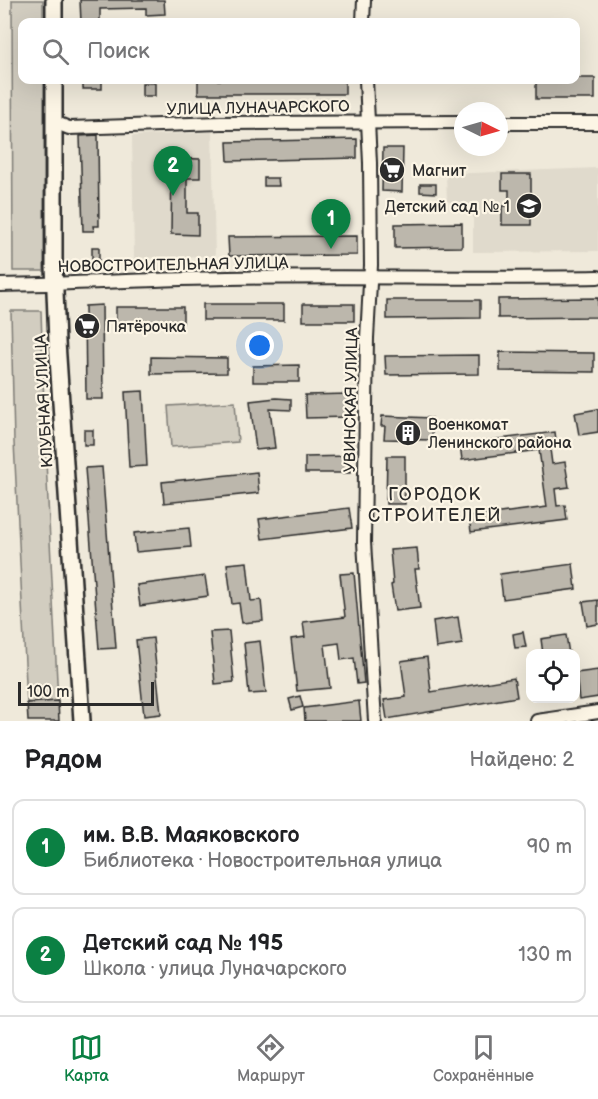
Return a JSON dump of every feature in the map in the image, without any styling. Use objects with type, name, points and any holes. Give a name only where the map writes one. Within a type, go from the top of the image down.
[{"type":"main road","points":[[54,0],[54,18]]},
{"type":"main road","name":"КЛУБНАЯ УЛИЦА","points":[[54,84],[54,266],[57,342],[82,721]]},
{"type":"street","points":[[363,18],[364,0]]},
{"type":"street","name":"УВИНСКАЯ УЛИЦА","points":[[366,84],[370,277],[364,542],[375,721]]},
{"type":"street","name":"УЛИЦА ЛУНАЧАРСКОГО","points":[[54,122],[69,128],[454,122]]},
{"type":"street","points":[[508,123],[598,123]]},
{"type":"street","name":"НОВОСТРОИТЕЛЬНАЯ УЛИЦА","points":[[0,285],[225,278],[598,277]]},
{"type":"street","points":[[537,721],[598,712]]},
{"type":"shaded area","points":[[12,0],[43,0],[43,18],[18,18],[18,84],[44,84],[44,271],[13,271]]},
{"type":"shaded area","points":[[212,132],[215,256],[134,258],[132,136]]},
{"type":"shaded area","name":"Детский сад № 1","points":[[598,168],[598,251],[473,252],[473,211],[447,201],[446,174]]},
{"type":"shaded area","points":[[11,311],[41,311],[58,701],[27,703],[14,442]]},
{"type":"shaded area","points":[[235,402],[238,442],[171,447],[168,406]]},
{"type":"building","points":[[80,0],[164,0],[165,14],[146,15],[146,8],[100,9],[100,18],[81,18]]},
{"type":"building","points":[[580,78],[595,78],[595,99],[536,99],[536,84],[580,84]]},
{"type":"building","points":[[83,84],[102,84],[102,89],[83,89]]},
{"type":"building","points":[[142,84],[155,84],[155,96],[142,96]]},
{"type":"building","points":[[198,84],[345,84],[345,94],[198,94]]},
{"type":"building","points":[[98,135],[99,226],[93,226],[94,231],[83,231],[80,136]]},
{"type":"building","points":[[357,139],[357,158],[228,161],[227,142]]},
{"type":"building","name":"Магнит","points":[[383,148],[403,148],[402,192],[382,191]]},
{"type":"building","points":[[172,158],[200,159],[200,178],[187,178],[187,213],[198,213],[198,235],[171,234]]},
{"type":"building","points":[[502,174],[531,174],[531,225],[502,225],[502,206],[509,206],[509,190],[502,190]]},
{"type":"building","points":[[264,178],[278,178],[279,186],[264,186]]},
{"type":"building","points":[[420,184],[436,184],[436,193],[420,192]]},
{"type":"building","points":[[462,223],[462,247],[395,248],[395,224]]},
{"type":"building","points":[[357,236],[357,255],[229,256],[228,237]]},
{"type":"building","points":[[92,247],[99,247],[99,263],[92,263]]},
{"type":"building","points":[[598,298],[598,317],[498,318],[498,299]]},
{"type":"building","points":[[387,300],[480,300],[480,318],[387,319]]},
{"type":"building","points":[[203,304],[284,304],[284,320],[203,320]]},
{"type":"building","points":[[303,304],[354,304],[354,321],[303,321]]},
{"type":"building","points":[[102,305],[103,399],[86,399],[85,306]]},
{"type":"building","points":[[116,307],[183,307],[183,323],[116,322]]},
{"type":"building","points":[[500,352],[594,353],[594,372],[500,371]]},
{"type":"building","points":[[479,355],[479,374],[386,375],[385,356]]},
{"type":"building","points":[[151,357],[227,358],[227,373],[151,374]]},
{"type":"building","points":[[299,365],[299,382],[253,382],[253,366]]},
{"type":"building","points":[[143,391],[147,466],[129,467],[125,392]]},
{"type":"building","points":[[349,394],[349,417],[306,418],[305,395]]},
{"type":"building","points":[[291,399],[291,410],[270,409],[275,448],[256,450],[250,401]]},
{"type":"building","points":[[598,409],[598,432],[579,435],[575,413]]},
{"type":"building","name":"Военкомат Ленинского района","points":[[382,416],[432,418],[432,440],[384,439],[385,426],[381,426]]},
{"type":"building","points":[[84,430],[93,430],[93,445],[84,445]]},
{"type":"building","points":[[555,432],[557,448],[550,449],[552,464],[565,462],[569,487],[555,489],[557,506],[565,505],[567,520],[471,532],[469,517],[547,507],[539,450],[462,460],[460,444]]},
{"type":"building","points":[[350,456],[350,473],[305,473],[305,457]]},
{"type":"building","points":[[387,456],[405,456],[405,504],[386,504]]},
{"type":"building","points":[[102,467],[116,648],[99,649],[85,468]]},
{"type":"building","points":[[257,472],[259,493],[164,503],[162,482]]},
{"type":"building","points":[[349,508],[352,528],[262,539],[259,519]]},
{"type":"building","points":[[189,528],[191,547],[136,552],[134,533]]},
{"type":"building","points":[[417,548],[419,569],[415,569],[420,608],[395,611],[391,585],[393,584],[390,550]]},
{"type":"building","points":[[247,562],[251,601],[261,600],[263,621],[242,623],[239,603],[232,604],[227,564]]},
{"type":"building","points":[[573,564],[576,589],[503,599],[500,574]]},
{"type":"building","points":[[354,573],[364,683],[357,684],[354,658],[341,660],[339,643],[325,645],[330,688],[297,691],[291,639],[305,637],[303,622],[345,617],[340,574]]},
{"type":"building","points":[[205,576],[208,596],[140,606],[137,585]]},
{"type":"building","points":[[598,600],[598,624],[587,626],[583,602]]},
{"type":"building","points":[[458,617],[462,644],[436,648],[433,621]]},
{"type":"building","points":[[229,631],[234,682],[215,684],[210,632]]},
{"type":"building","points":[[523,632],[526,647],[515,648],[513,634]]},
{"type":"building","points":[[566,635],[568,649],[542,649],[541,639]]},
{"type":"building","points":[[153,638],[161,714],[144,716],[136,640]]},
{"type":"building","points":[[260,641],[266,693],[249,694],[244,643]]},
{"type":"building","points":[[427,657],[431,692],[514,678],[517,697],[387,719],[384,700],[406,697],[401,661]]},
{"type":"building","points":[[598,670],[598,697],[580,700],[580,672]]},
{"type":"building","points":[[300,696],[303,707],[292,710],[289,699]]},
{"type":"building","points":[[58,701],[59,721],[28,721],[27,703]]},
{"type":"building","points":[[359,701],[361,721],[305,721],[304,708]]},
{"type":"place","name":"Магнит","points":[[392,170]]},
{"type":"place","name":"Детский сад № 195","points":[[173,196]]},
{"type":"place","name":"Детский сад № 1","points":[[529,206]]},
{"type":"place","name":"им. В.В. Маяковского","points":[[331,249]]},
{"type":"place","name":"Пятёрочка","points":[[87,326]]},
{"type":"place","name":"Военкомат Ленинского района","points":[[408,433]]},
{"type":"district","name":"ГОРОДОК СТРОИТЕЛЕЙ","points":[[435,504]]}]
